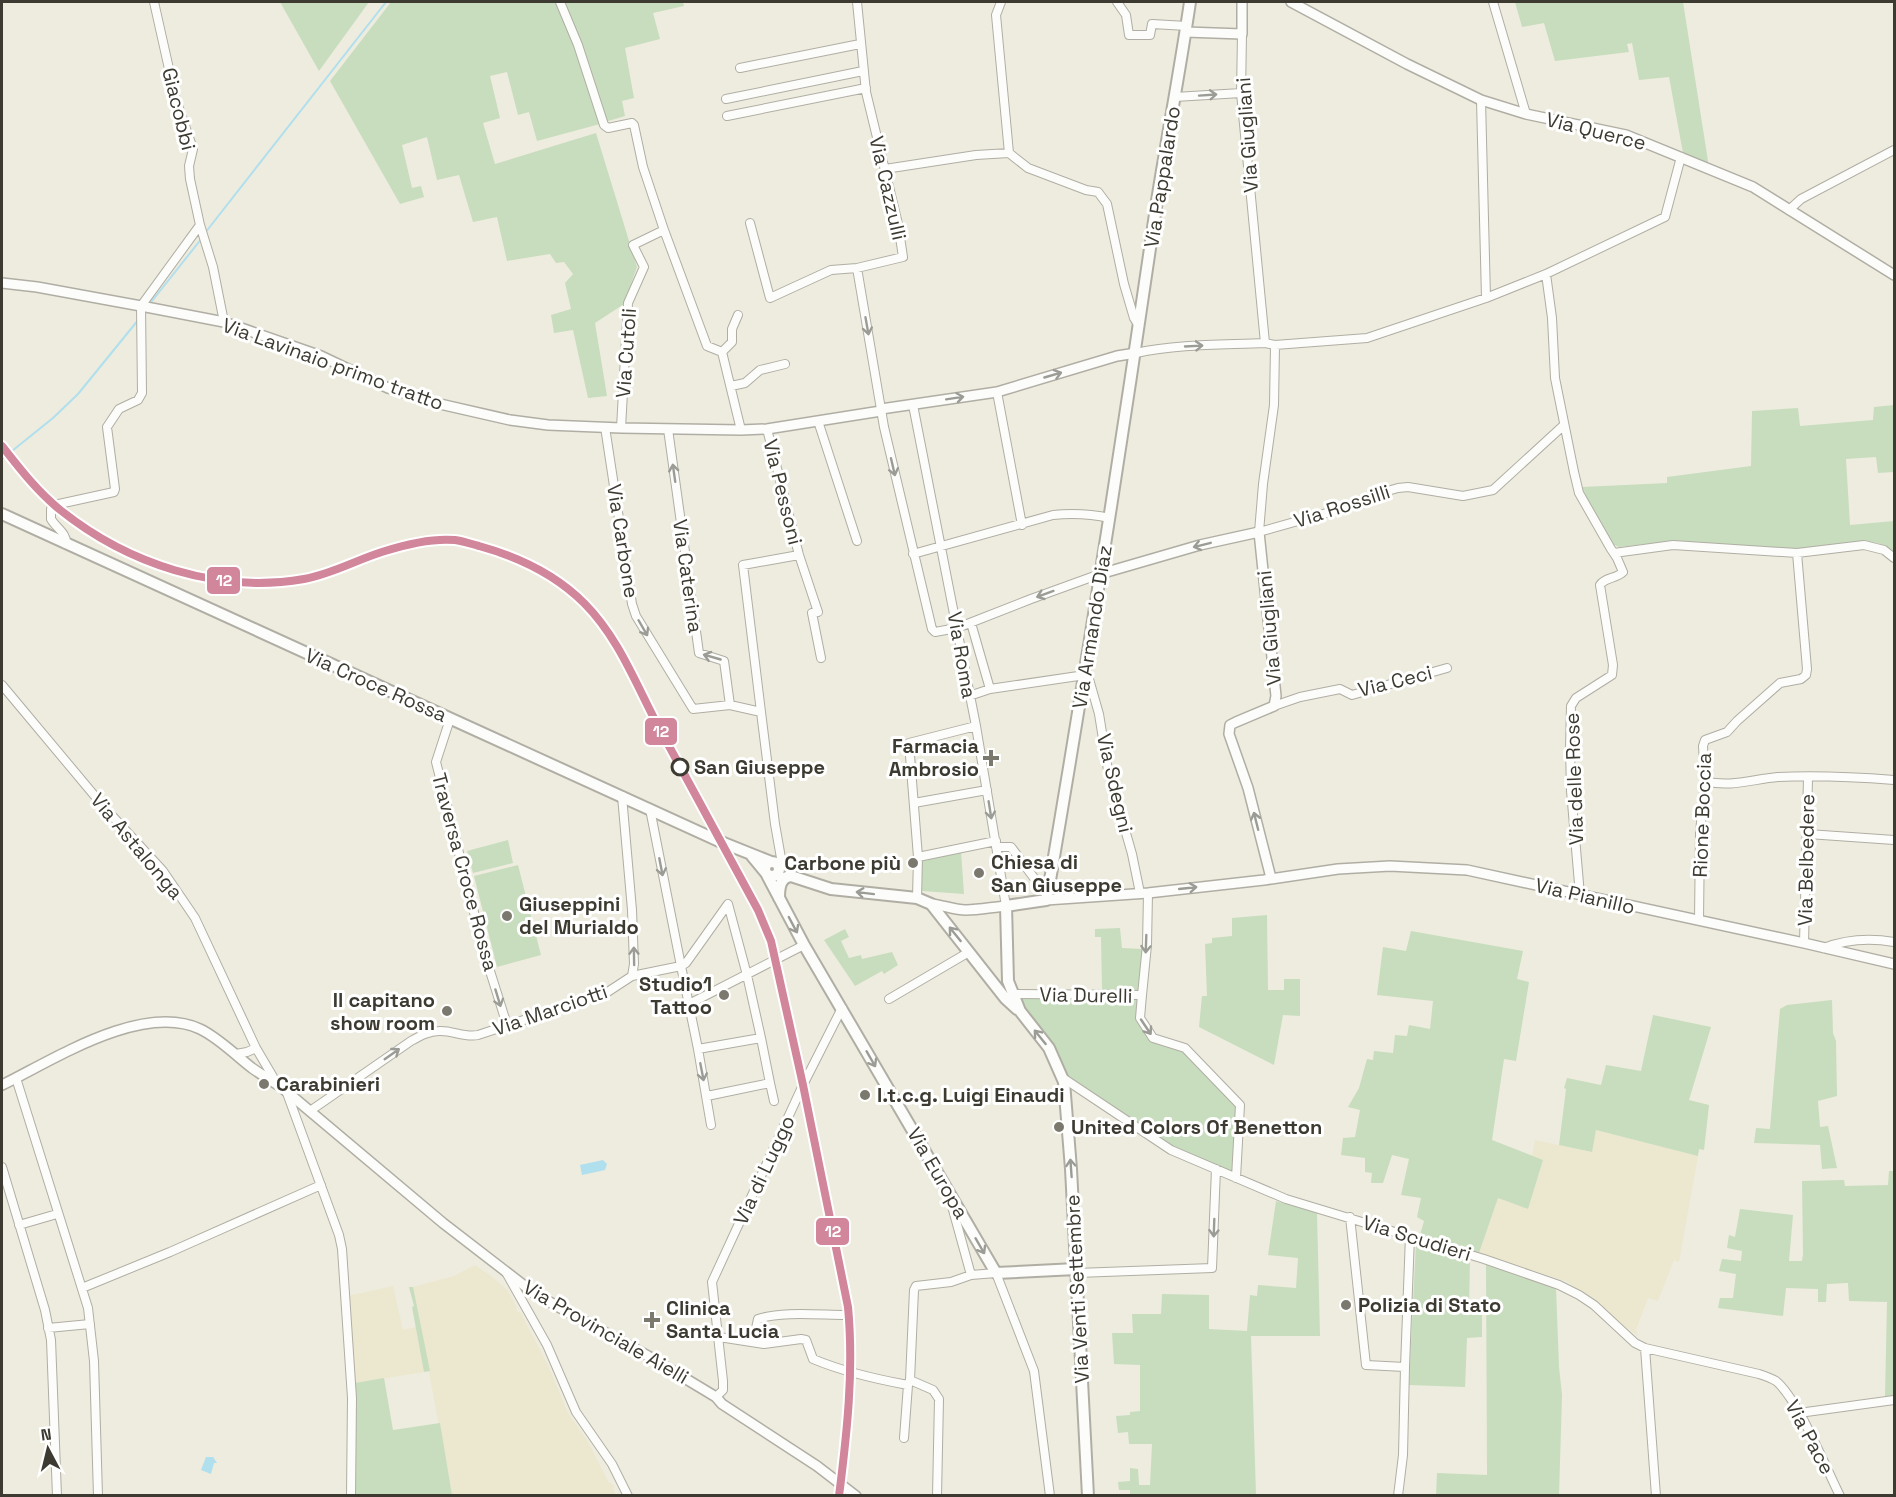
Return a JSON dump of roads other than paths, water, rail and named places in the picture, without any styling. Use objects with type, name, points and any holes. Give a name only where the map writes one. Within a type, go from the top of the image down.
[{"type":"main road","name":"Via Pappalardo","points":[[1136,353],[1190,2]]},
{"type":"main road","name":"Via Armando Diaz","points":[[1047,896],[1136,353]]},
{"type":"main road","name":"Via Croce Rossa","points":[[2,514],[752,856],[777,863],[813,883]]},
{"type":"main road","name":"Via Croce Rossa","points":[[752,856],[766,873]]},
{"type":"main road","points":[[766,873],[765,867],[777,863]]},
{"type":"main road","name":"Via Europa","points":[[766,873],[804,945],[996,1274]]},
{"type":"main road","points":[[778,898],[779,887],[787,876],[831,888],[918,898],[931,904],[1005,998],[1020,1011]]},
{"type":"main road","points":[[1020,1011],[1008,981],[1006,906],[1047,896]]},
{"type":"main road","name":"Via Venti Settembre","points":[[1020,1011],[1049,1048],[1062,1079],[1071,1168],[1088,1496]]},
{"type":"main road","points":[[996,1274],[1077,1271]]},
{"type":"street","name":"Giacobbi","points":[[154,2],[176,100],[193,149],[189,173],[201,228],[213,267],[224,322]]},
{"type":"street","points":[[560,2],[578,45],[604,125],[608,128],[627,122],[634,125],[643,167],[707,346],[722,352]]},
{"type":"street","name":"Via Cazzulli","points":[[857,2],[866,88],[898,224],[903,257],[857,268]]},
{"type":"street","points":[[1001,2],[996,15],[1009,153]]},
{"type":"street","points":[[1117,2],[1126,15],[1129,34],[1150,35],[1152,24],[1242,34]]},
{"type":"street","name":"Via Giugliani","points":[[1242,2],[1241,93],[1265,343]]},
{"type":"street","name":"Via Querce","points":[[1291,2],[1407,64],[1481,100],[1526,114],[1626,135],[1753,187],[1894,275]]},
{"type":"street","points":[[1493,2],[1526,114]]},
{"type":"street","points":[[740,68],[860,45]]},
{"type":"street","points":[[726,99],[863,71]]},
{"type":"street","points":[[727,116],[866,88]]},
{"type":"street","points":[[1175,97],[1241,93]]},
{"type":"street","points":[[1481,100],[1486,298]]},
{"type":"street","points":[[1789,210],[1801,200],[1894,150]]},
{"type":"street","points":[[885,169],[976,155],[1009,153],[1028,168],[1086,190],[1098,192],[1107,204],[1124,284],[1134,318],[1140,327]]},
{"type":"street","points":[[1136,353],[1193,346],[1265,343],[1275,345],[1367,338],[1486,298],[1546,274],[1665,217],[1681,157]]},
{"type":"street","points":[[750,223],[770,298],[831,270],[857,268],[881,410],[932,629],[937,633],[957,628],[1100,574]]},
{"type":"street","points":[[66,544],[63,533],[51,519],[51,509],[59,504],[111,493],[115,489],[107,427],[119,409],[138,400],[142,393],[141,306],[201,228]]},
{"type":"street","name":"Via Cutoli","points":[[621,428],[628,303],[644,267],[633,245],[664,230]]},
{"type":"street","name":"Via delle Rose","points":[[1546,274],[1552,318],[1555,378],[1580,493],[1623,572],[1602,581],[1600,585],[1613,665],[1612,675],[1576,698],[1570,706],[1571,791],[1580,895]]},
{"type":"street","name":"Via Lavinaio primo tratto","points":[[2,283],[37,287],[224,322],[306,350],[388,388],[440,404],[510,420],[548,425],[605,428],[767,429],[997,392],[1117,356],[1136,353]]},
{"type":"street","points":[[722,352],[732,342],[732,329],[738,315]]},
{"type":"street","name":"Via Giugliani","points":[[1271,878],[1248,788],[1230,734],[1230,726],[1274,706],[1276,696],[1259,532],[1274,405],[1275,345]]},
{"type":"street","points":[[722,352],[741,430]]},
{"type":"street","points":[[731,386],[745,383],[760,370],[785,364]]},
{"type":"street","points":[[997,392],[1022,525]]},
{"type":"street","name":"Via Roma","points":[[913,405],[976,726],[1006,906]]},
{"type":"street","points":[[818,421],[857,541]]},
{"type":"street","name":"Via Rossilli","points":[[1100,574],[1200,545],[1259,532],[1347,507],[1370,496],[1398,488],[1408,487],[1463,496],[1493,490],[1564,425]]},
{"type":"street","name":"Via Carbone","points":[[605,428],[632,604],[636,616],[693,709],[730,705]]},
{"type":"street","name":"Via Caterina","points":[[668,429],[699,653],[724,661],[730,705]]},
{"type":"street","name":"Via Pessoni","points":[[767,429],[799,555],[818,612],[812,613],[821,658]]},
{"type":"street","points":[[913,554],[1053,515],[1092,514],[1110,518]]},
{"type":"street","points":[[1614,553],[1672,545],[1797,553],[1864,545],[1884,550],[1894,558]]},
{"type":"street","name":"Rione Boccia","points":[[1699,920],[1700,833],[1705,781],[1704,740],[1727,732],[1780,683],[1801,679],[1806,675],[1797,553]]},
{"type":"street","points":[[777,863],[742,565],[799,555]]},
{"type":"street","points":[[971,623],[990,689]]},
{"type":"street","name":"Via Ceci","points":[[1274,706],[1300,697],[1340,689],[1352,695],[1448,668]]},
{"type":"street","points":[[969,696],[990,689],[1085,675]]},
{"type":"street","name":"Via Sdegni","points":[[1085,675],[1093,688],[1108,770],[1144,893],[1147,945],[1142,995]]},
{"type":"street","name":"Via Astalonga","points":[[2,685],[104,807],[164,871],[195,918],[256,1048],[277,1083],[336,1132]]},
{"type":"street","points":[[730,705],[761,712]]},
{"type":"street","name":"Traversa Croce Rossa","points":[[450,719],[436,762],[484,952],[507,1025]]},
{"type":"street","points":[[918,898],[918,857],[909,743],[976,726]]},
{"type":"street","points":[[1705,781],[1726,785],[1778,777],[1894,780]]},
{"type":"street","name":"Via Belbedere","points":[[1804,943],[1808,778]]},
{"type":"street","points":[[914,803],[987,790]]},
{"type":"street","name":"Via Marciotti","points":[[310,1111],[423,1035],[442,1031],[472,1036],[606,993],[632,976],[634,964],[632,910],[622,796]]},
{"type":"street","points":[[650,809],[711,1125]]},
{"type":"street","points":[[1808,834],[1894,840]]},
{"type":"street","points":[[918,857],[996,844],[1011,847],[1047,896]]},
{"type":"street","name":"Via Pianillo","points":[[1047,896],[1144,893],[1338,868],[1390,866],[1467,870],[1894,964]]},
{"type":"street","points":[[632,976],[686,963],[728,904],[747,975],[774,1101]]},
{"type":"street","points":[[931,904],[967,910],[1006,906]]},
{"type":"street","points":[[1824,948],[1860,939],[1894,942]]},
{"type":"street","points":[[689,1004],[804,945]]},
{"type":"street","points":[[889,999],[969,952]]},
{"type":"street","name":"Via Durelli","points":[[1013,994],[1142,995],[1140,1018],[1153,1038],[1185,1048],[1240,1105],[1236,1178]]},
{"type":"street","name":"Via di Luggo","points":[[716,1397],[723,1390],[712,1282],[803,1085],[842,1008]]},
{"type":"street","points":[[2,1085],[86,1042],[118,1030],[153,1023],[180,1023],[200,1029],[267,1079],[277,1083]]},
{"type":"street","points":[[698,1049],[761,1038]]},
{"type":"street","points":[[236,1054],[247,1053],[256,1048]]},
{"type":"street","points":[[16,1078],[88,1308],[93,1340],[97,1412],[98,1496]]},
{"type":"street","name":"Via Scudieri","points":[[1062,1079],[1171,1150],[1236,1178],[1286,1199],[1484,1259],[1559,1285],[1579,1294],[1635,1343],[1645,1348],[1759,1374],[1776,1381]]},
{"type":"street","points":[[707,1096],[770,1083]]},
{"type":"street","points":[[286,1091],[339,1235],[342,1249],[352,1398],[351,1496]]},
{"type":"street","name":"Via Provinciale Aielli","points":[[336,1132],[396,1185],[535,1294],[648,1356],[716,1397],[722,1404],[817,1466],[856,1496]]},
{"type":"street","points":[[2,1167],[45,1310],[51,1340],[57,1496]]},
{"type":"street","points":[[1077,1271],[1212,1268],[1216,1169]]},
{"type":"street","points":[[82,1288],[321,1185]]},
{"type":"street","points":[[947,1189],[971,1275]]},
{"type":"street","points":[[19,1225],[57,1214]]},
{"type":"street","points":[[1350,1217],[1366,1365],[1405,1367]]},
{"type":"street","points":[[1398,1496],[1403,1455],[1410,1236]]},
{"type":"street","points":[[505,1270],[547,1345],[576,1413],[612,1464],[628,1496]]},
{"type":"street","points":[[904,1438],[916,1286],[951,1282],[971,1275],[996,1274]]},
{"type":"street","name":"Via Europa","points":[[996,1274],[1034,1371],[1050,1496]]},
{"type":"street","points":[[753,1342],[758,1319],[761,1318],[846,1315]]},
{"type":"street","points":[[48,1328],[90,1324]]},
{"type":"street","points":[[718,1337],[764,1344],[806,1340],[813,1359],[837,1369],[864,1377],[909,1382],[933,1390],[939,1399],[937,1496]]},
{"type":"street","points":[[1645,1348],[1656,1496]]},
{"type":"street","name":"Via Pace","points":[[1776,1381],[1799,1413],[1840,1496]]},
{"type":"street","points":[[1799,1413],[1894,1400]]},
{"type":"water","points":[[603,1160],[607,1164],[605,1170],[582,1175],[580,1165]]},
{"type":"water","points":[[206,1457],[213,1457],[217,1463],[214,1463],[211,1474],[201,1470]]},
{"type":"waterway","points":[[205,233],[386,2]]},
{"type":"waterway","points":[[152,301],[202,238]]},
{"type":"waterway","points":[[2,459],[53,418],[78,394],[139,319]]},
{"type":"place","name":"Farmacia Ambrosio","points":[[991,758]]},
{"type":"place","name":"San Giuseppe","points":[[680,767]]},
{"type":"place","name":"Carbone più","points":[[913,863]]},
{"type":"place","name":"Chiesa di San Giuseppe","points":[[979,873]]},
{"type":"place","name":"Giuseppini del Murialdo","points":[[507,916]]},
{"type":"place","name":"Studio1 Tattoo","points":[[724,995]]},
{"type":"place","name":"Il capitano show room","points":[[447,1011]]},
{"type":"place","name":"Carabinieri","points":[[264,1084]]},
{"type":"place","name":"I.t.c.g. Luigi Einaudi","points":[[865,1095]]},
{"type":"place","name":"United Colors Of Benetton","points":[[1059,1127]]},
{"type":"place","name":"Polizia di Stato","points":[[1346,1305]]},
{"type":"place","name":"Clinica Santa Lucia","points":[[652,1320]]}]
